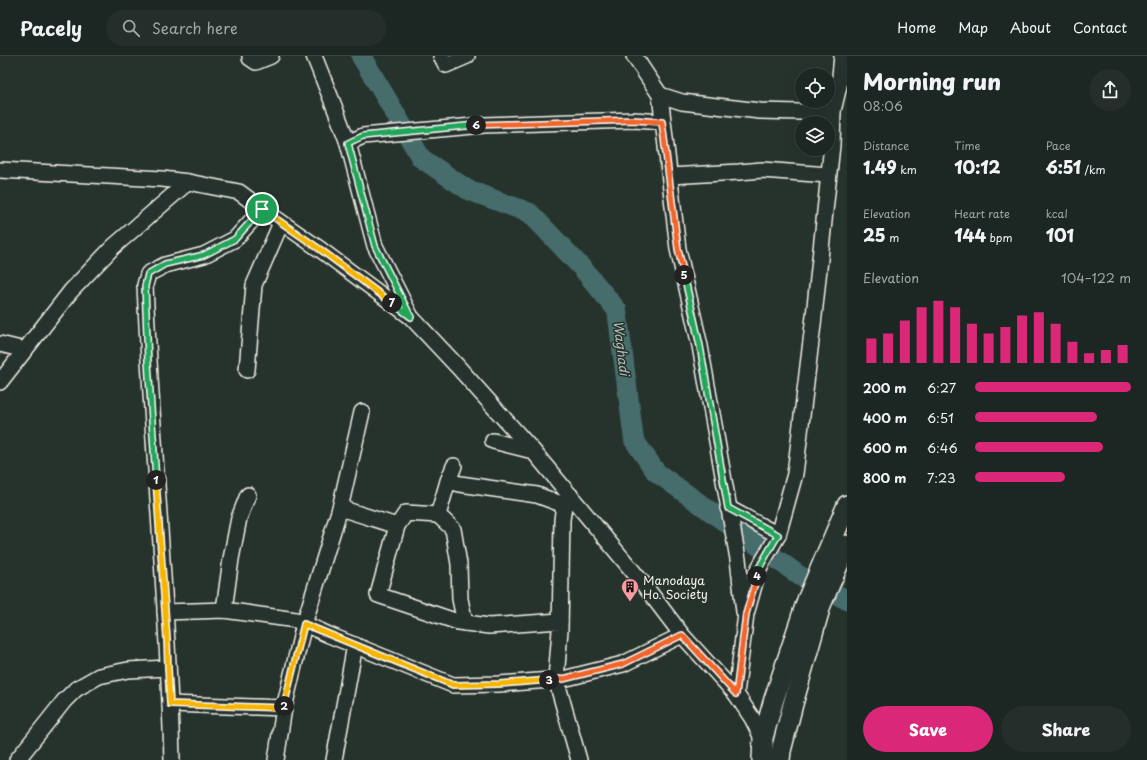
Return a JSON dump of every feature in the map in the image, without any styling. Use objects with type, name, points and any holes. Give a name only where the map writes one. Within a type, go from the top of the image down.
[{"type":"main road","points":[[762,760],[762,738],[776,692],[814,603],[841,553],[847,505]]},
{"type":"main road","points":[[780,760],[814,603]]},
{"type":"street","points":[[250,56],[250,58],[256,62],[271,56]]},
{"type":"street","points":[[314,56],[348,143],[375,246],[411,317]]},
{"type":"street","points":[[441,56],[446,66],[467,56]]},
{"type":"street","points":[[634,56],[660,95],[678,249],[700,346],[738,559],[745,625]]},
{"type":"street","points":[[736,694],[746,614],[759,568],[778,535],[795,474],[814,316],[832,145],[833,111],[843,87],[842,56]]},
{"type":"street","points":[[660,95],[682,102],[760,111],[833,111]]},
{"type":"street","points":[[348,143],[363,136],[484,125],[634,120],[662,122]]},
{"type":"street","points":[[0,170],[155,178],[188,182],[239,192],[321,250],[411,317],[534,451],[567,500],[642,581],[682,635],[736,694],[752,718],[772,760]]},
{"type":"street","points":[[670,176],[762,170],[828,175]]},
{"type":"street","points":[[0,382],[72,290],[113,247],[188,182]]},
{"type":"street","points":[[172,760],[167,639],[148,362],[145,286],[148,274],[165,264],[204,255],[235,239],[262,209]]},
{"type":"street","points":[[247,370],[254,285],[281,223]]},
{"type":"street","points":[[0,344],[25,350]]},
{"type":"street","points":[[276,760],[284,708],[304,624],[340,508],[362,412]]},
{"type":"street","points":[[493,441],[534,451]]},
{"type":"street","points":[[438,515],[448,480],[454,466]]},
{"type":"street","points":[[448,480],[460,484],[567,500]]},
{"type":"street","points":[[224,610],[231,559],[239,518],[248,495]]},
{"type":"street","points":[[567,500],[562,520],[560,621],[556,679],[579,760]]},
{"type":"street","points":[[340,508],[397,526]]},
{"type":"street","points":[[729,512],[778,535]]},
{"type":"street","points":[[465,623],[460,598],[459,564],[453,530],[438,515],[406,513],[397,526],[378,595],[465,623],[489,626],[560,621]]},
{"type":"street","points":[[165,612],[224,610],[296,620],[453,685],[499,684],[563,679],[623,664],[682,635]]},
{"type":"street","points":[[334,760],[355,645]]},
{"type":"street","points":[[17,760],[64,701],[76,689],[99,676],[128,670],[168,668]]},
{"type":"street","points":[[170,704],[284,708]]},
{"type":"waterway","name":"Waghadi","points":[[361,56],[421,158],[468,190],[530,213],[583,269],[617,310],[634,440],[656,472],[800,576],[847,600]]},
{"type":"place","name":"Manodaya Ho. Society","points":[[630,602]]},
{"type":"route","points":[[634,120],[662,122],[678,249],[700,346],[728,508],[778,535],[759,568],[746,614],[736,694],[682,635],[623,664],[563,679],[499,684],[453,685],[304,624],[284,708],[170,704],[148,362],[145,286],[148,274],[165,264],[204,255],[235,239],[262,209],[321,250],[411,317],[375,246],[348,143],[363,136],[484,125],[634,120]]}]
